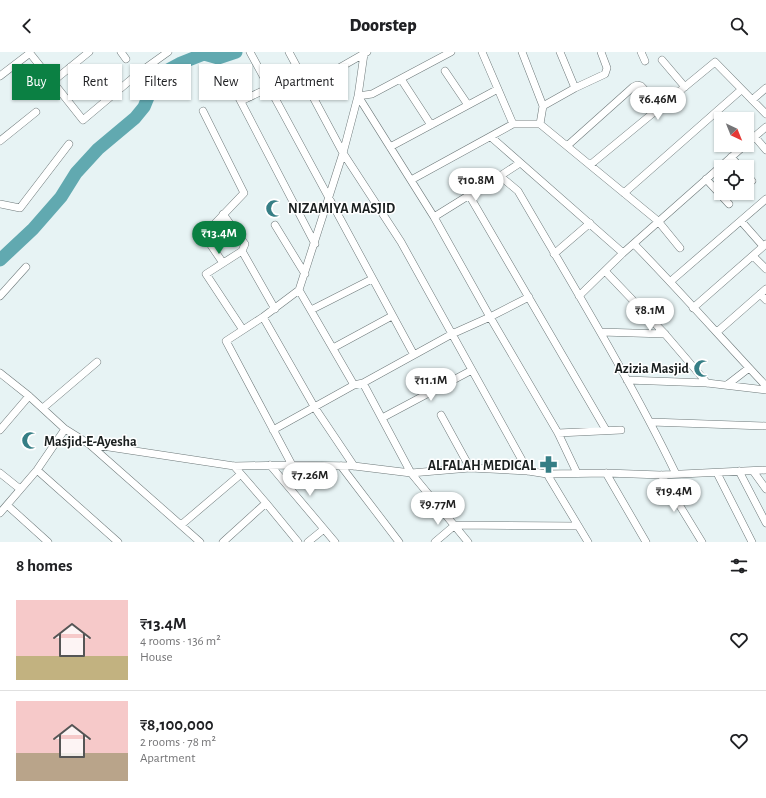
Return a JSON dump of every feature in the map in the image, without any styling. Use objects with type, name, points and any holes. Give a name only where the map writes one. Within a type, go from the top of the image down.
[{"type":"street","points":[[60,76],[89,52]]},
{"type":"street","points":[[121,52],[126,59]]},
{"type":"street","points":[[60,92],[83,120],[140,72],[168,52]]},
{"type":"street","points":[[250,52],[260,71]]},
{"type":"street","points":[[289,52],[295,64]]},
{"type":"street","points":[[358,96],[372,94],[451,52]]},
{"type":"street","points":[[482,52],[513,124]]},
{"type":"street","points":[[522,52],[542,106],[540,124]]},
{"type":"street","points":[[560,52],[575,88]]},
{"type":"street","points":[[542,106],[605,74],[607,68],[601,52]]},
{"type":"street","points":[[641,52],[645,61]]},
{"type":"street","points":[[0,76],[30,53],[38,64]]},
{"type":"street","points":[[346,64],[365,53]]},
{"type":"street","points":[[292,465],[226,341],[275,309],[299,290],[344,153],[358,96],[365,53]]},
{"type":"street","points":[[662,60],[685,87]]},
{"type":"street","points":[[590,165],[714,62],[766,114]]},
{"type":"street","points":[[445,71],[468,105]]},
{"type":"street","points":[[401,79],[431,125]]},
{"type":"street","points":[[567,146],[637,85],[641,86],[661,107]]},
{"type":"street","points":[[752,100],[766,88]]},
{"type":"street","points":[[390,147],[498,89]]},
{"type":"street","points":[[624,193],[741,90]]},
{"type":"street","points":[[260,92],[240,101],[314,244]]},
{"type":"street","points":[[358,96],[434,216],[490,317],[558,433],[577,473]]},
{"type":"street","points":[[275,100],[414,355]]},
{"type":"street","points":[[315,100],[344,153],[401,242],[528,471]]},
{"type":"street","points":[[203,111],[244,193],[204,234],[223,263]]},
{"type":"street","points":[[0,141],[36,112]]},
{"type":"street","points":[[411,180],[513,124],[540,124],[658,221],[680,248]]},
{"type":"street","points":[[766,127],[755,137],[766,150]]},
{"type":"street","points":[[491,137],[623,253]]},
{"type":"street","points":[[0,204],[20,208],[69,144]]},
{"type":"street","points":[[579,296],[658,221],[737,152]]},
{"type":"street","points":[[731,157],[734,160]]},
{"type":"street","points":[[434,216],[520,163]]},
{"type":"street","points":[[500,176],[518,191],[601,332],[651,422],[676,474]]},
{"type":"street","points":[[706,179],[729,204]]},
{"type":"street","points":[[469,194],[606,430]]},
{"type":"street","points":[[671,281],[766,199]]},
{"type":"street","points":[[223,214],[245,244],[242,251],[206,274],[243,330]]},
{"type":"street","points":[[693,308],[765,245],[741,221]]},
{"type":"street","points":[[554,254],[590,223]]},
{"type":"street","points":[[275,225],[305,274]]},
{"type":"street","points":[[634,244],[671,281],[693,308],[766,386]]},
{"type":"street","points":[[242,251],[275,309]]},
{"type":"street","points":[[753,256],[766,269]]},
{"type":"street","points":[[0,296],[26,267]]},
{"type":"street","points":[[605,271],[665,334],[706,383]]},
{"type":"street","points":[[311,310],[372,279]]},
{"type":"street","points":[[299,290],[354,385]]},
{"type":"street","points":[[717,332],[763,291],[766,300]]},
{"type":"street","points":[[273,430],[354,385],[363,383],[452,334],[529,297]]},
{"type":"street","points":[[333,348],[392,316]]},
{"type":"street","points":[[263,317],[315,408],[354,466]]},
{"type":"street","points":[[601,332],[665,334]]},
{"type":"street","points":[[43,408],[97,362]]},
{"type":"street","points":[[727,385],[750,368]]},
{"type":"street","points":[[382,418],[472,370]]},
{"type":"street","points":[[0,373],[43,408],[65,429],[89,444],[200,542]]},
{"type":"street","points":[[627,380],[706,383],[766,390]]},
{"type":"street","points":[[363,383],[411,473],[468,542]]},
{"type":"street","points":[[0,430],[29,396]]},
{"type":"street","points":[[441,415],[470,468]]},
{"type":"street","points":[[651,422],[766,426]]},
{"type":"street","points":[[0,513],[37,470],[65,429]]},
{"type":"street","points":[[558,433],[621,430]]},
{"type":"street","points":[[89,444],[234,466],[354,466],[411,473],[470,468],[528,471],[547,474],[606,473],[661,475],[766,470]]},
{"type":"street","points":[[270,465],[335,542]]},
{"type":"street","points":[[234,466],[298,542]]},
{"type":"street","points":[[341,466],[399,542]]},
{"type":"street","points":[[37,470],[118,542]]},
{"type":"street","points":[[739,471],[766,523]]},
{"type":"street","points":[[753,471],[766,489]]},
{"type":"street","points":[[0,473],[20,489]]},
{"type":"street","points":[[606,473],[646,542]]},
{"type":"street","points":[[717,473],[752,542]]},
{"type":"street","points":[[180,525],[241,474]]},
{"type":"street","points":[[547,474],[588,542]]},
{"type":"street","points":[[661,475],[702,542]]},
{"type":"street","points":[[223,542],[266,503]]},
{"type":"street","points":[[7,505],[48,542]]},
{"type":"street","points":[[434,542],[454,524],[578,526]]},
{"type":"street","points":[[308,542],[324,529]]},
{"type":"waterway","points":[[0,260],[33,229],[61,197],[76,173],[98,149],[135,118],[144,107],[151,90],[168,70],[204,54],[218,58],[236,52]]},
{"type":"place","name":"NIZAMIYA MASJID","points":[[275,208]]},
{"type":"place","name":"Azizia Masjid","points":[[702,368]]},
{"type":"place","name":"Masjid-E-Ayesha","points":[[31,441]]},
{"type":"place","name":"ALFALAH MEDICAL","points":[[549,465]]}]
